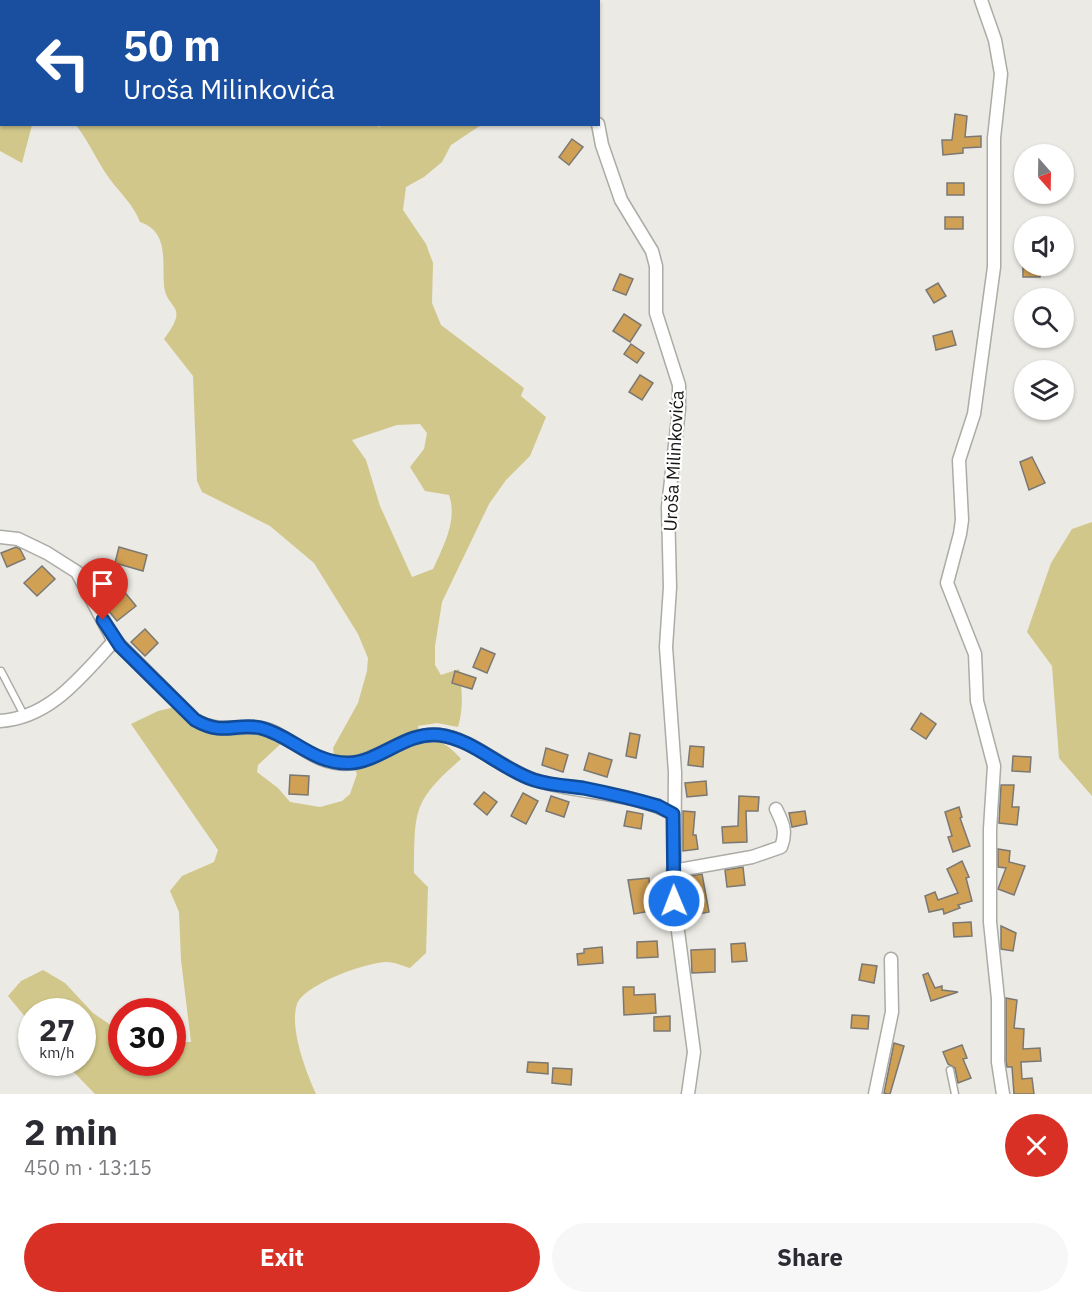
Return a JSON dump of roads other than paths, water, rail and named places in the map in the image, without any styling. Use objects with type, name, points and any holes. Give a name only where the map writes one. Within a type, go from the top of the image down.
[{"type":"street","points":[[981,0],[995,40],[1001,74],[994,138],[995,249],[974,414],[959,460],[962,520],[960,534],[947,583],[975,654],[977,701],[994,766],[990,829],[990,922],[998,999],[998,1062],[1003,1094]]},
{"type":"street","name":"Uroša Milinkovića","points":[[598,126],[602,145],[621,200],[652,251],[656,266],[656,313],[678,385],[679,409],[668,507],[670,587],[666,647],[675,771],[674,901],[694,1052],[688,1094]]},
{"type":"street","points":[[0,537],[18,539],[78,572],[115,640],[195,720],[206,726],[225,730],[258,728],[273,732],[309,754],[330,761],[349,763],[361,761],[411,739],[440,735],[461,742],[514,772],[536,780],[631,798],[658,806],[673,814]]},
{"type":"street","points":[[0,721],[25,718],[52,703],[76,682],[115,640]]},
{"type":"street","points":[[674,871],[723,863],[781,847],[784,826],[776,809]]},
{"type":"street","points":[[875,1094],[892,1012],[891,959]]},
{"type":"lane","points":[[1,671],[25,718]]},
{"type":"lane","points":[[950,1070],[955,1094]]}]
